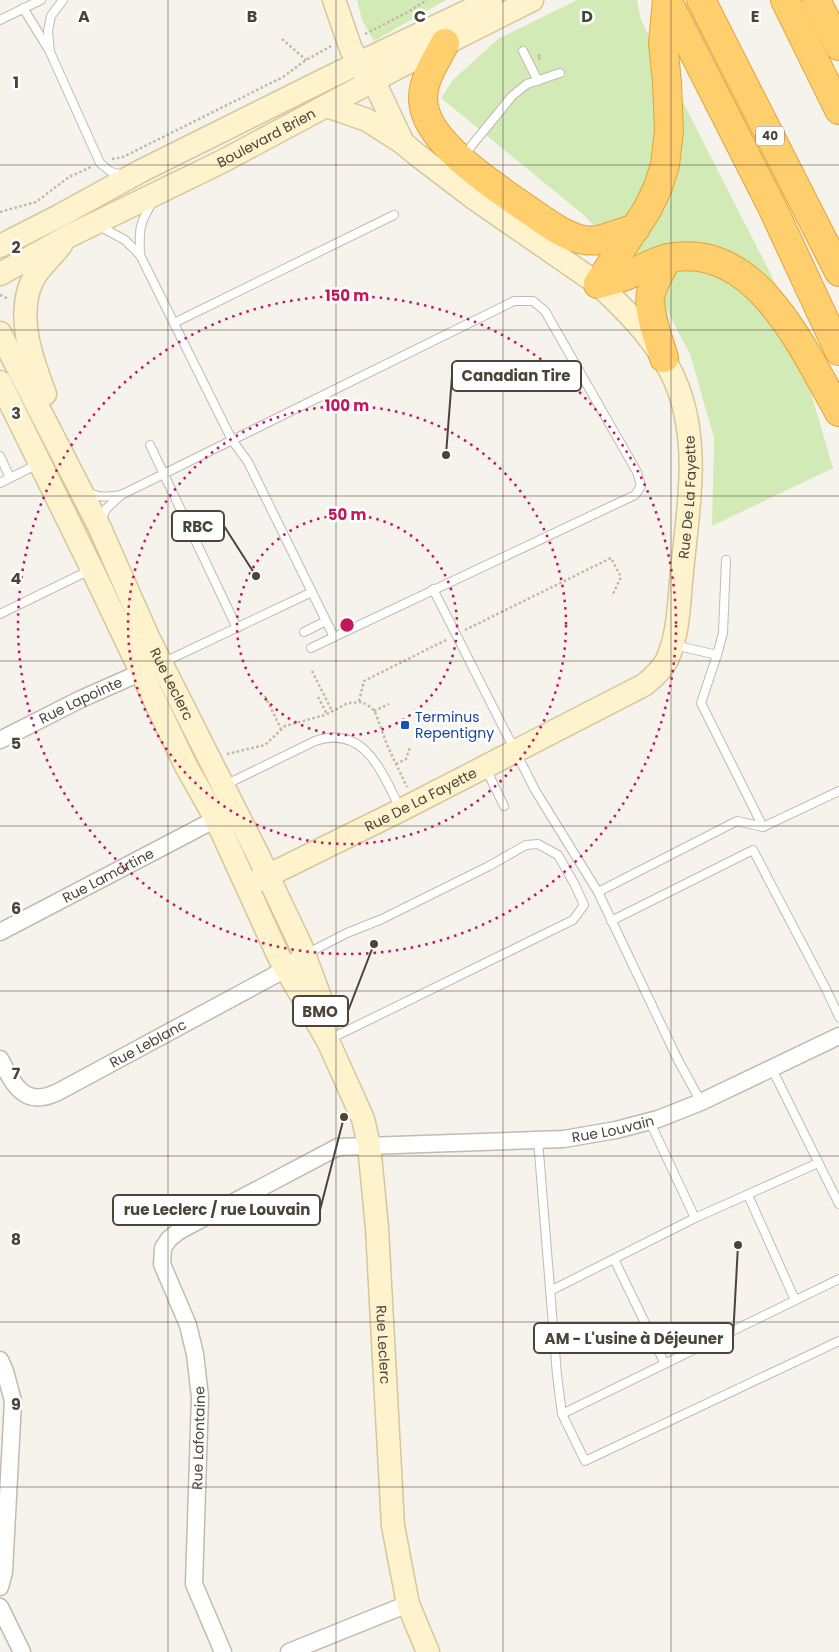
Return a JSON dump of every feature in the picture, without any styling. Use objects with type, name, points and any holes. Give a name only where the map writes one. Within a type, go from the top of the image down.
[{"type":"highway","points":[[598,284],[636,228],[658,187],[667,153],[669,131],[663,43],[667,0]]},
{"type":"highway","points":[[667,0],[772,207],[839,351]]},
{"type":"highway","name":"40","points":[[701,0],[839,272]]},
{"type":"highway","points":[[785,0],[839,110]]},
{"type":"highway","points":[[816,0],[839,46]]},
{"type":"highway","points":[[445,43],[425,84],[423,105],[432,125],[461,158],[531,212],[577,238],[592,241],[599,240],[636,228]]},
{"type":"highway","points":[[598,284],[621,278],[668,258],[692,256],[714,261],[736,270],[756,286],[790,328],[839,412]]},
{"type":"highway","points":[[664,358],[650,300],[653,286],[668,258]]},
{"type":"street","name":"Rue De La Fayette","points":[[246,886],[401,810],[644,685],[663,667],[672,644],[682,574],[690,493],[691,456],[688,428],[682,401],[664,358],[598,284],[481,203],[404,143],[372,82],[359,64],[347,40],[334,0]]},
{"type":"street","name":"Boulevard Brien","points":[[0,246],[141,171],[491,0]]},
{"type":"street","name":"Boulevard Brien","points":[[0,274],[69,236],[157,194],[445,43],[532,0]]},
{"type":"street","points":[[327,106],[367,120],[404,143]]},
{"type":"street","points":[[61,450],[54,420],[30,355],[25,303],[32,280],[69,236]]},
{"type":"street","name":"Rue Leclerc","points":[[0,333],[99,526],[148,637],[207,756],[216,819],[254,905],[285,968],[328,1041],[358,1106],[369,1145],[378,1238],[393,1526],[408,1604],[428,1652]]},
{"type":"street","name":"Rue Leclerc","points":[[0,382],[186,766],[213,790],[268,875],[304,955],[326,1013],[328,1041]]},
{"type":"street","name":"Rue Lapointe","points":[[0,740],[81,699],[162,663]]},
{"type":"street","name":"Rue Lamartine","points":[[0,932],[216,819]]},
{"type":"street","name":"Rue Leblanc","points":[[0,1059],[13,1084],[26,1095],[42,1098],[58,1092],[273,976],[304,955]]},
{"type":"street","name":"Rue Louvain","points":[[369,1145],[564,1139],[616,1130],[650,1122],[701,1102],[839,1036]]},
{"type":"street","name":"Rue Lafontaine","points":[[223,1652],[194,1584],[200,1397],[195,1354],[188,1325],[162,1264],[163,1248],[169,1238],[179,1231],[330,1150],[344,1146],[369,1145]]},
{"type":"street","points":[[0,1360],[13,1401],[4,1572],[0,1587]]},
{"type":"street","points":[[289,1652],[408,1604]]},
{"type":"street","points":[[0,1607],[22,1652]]},
{"type":"lane","points":[[16,0],[50,52],[100,163],[111,172],[125,176],[141,171]]},
{"type":"lane","points":[[0,20],[41,0]]},
{"type":"lane","points":[[50,52],[48,32],[51,16],[63,0]]},
{"type":"lane","points":[[523,51],[538,81]]},
{"type":"lane","points":[[461,158],[512,96],[527,84],[560,73]]},
{"type":"lane","points":[[140,255],[139,230],[143,218],[157,194]]},
{"type":"lane","points":[[174,323],[394,215]]},
{"type":"lane","points":[[96,224],[125,240],[140,255],[232,440],[248,462],[334,637]]},
{"type":"lane","points":[[99,526],[106,509],[121,495],[514,301],[533,301],[545,311],[637,472],[641,486],[635,495],[311,648]]},
{"type":"lane","points":[[150,445],[237,628]]},
{"type":"lane","points":[[0,456],[10,478]]},
{"type":"lane","points":[[0,483],[40,463]]},
{"type":"lane","points":[[79,487],[93,495],[107,497],[121,495]]},
{"type":"lane","points":[[726,560],[723,633],[701,703],[763,827]]},
{"type":"lane","points":[[0,614],[92,569]]},
{"type":"lane","points":[[434,589],[535,790],[598,892],[670,1043],[701,1102]]},
{"type":"lane","points":[[162,663],[312,592]]},
{"type":"lane","points":[[304,632],[326,621]]},
{"type":"lane","points":[[672,644],[717,655]]},
{"type":"lane","points":[[213,790],[315,740],[325,737],[336,737],[348,739],[367,751],[375,760],[401,810]]},
{"type":"lane","points":[[484,767],[504,806]]},
{"type":"lane","points":[[598,892],[737,822],[763,827],[839,791]]},
{"type":"lane","points":[[304,955],[489,866],[526,845],[538,844],[558,855],[584,905],[573,920],[328,1041]]},
{"type":"lane","points":[[612,921],[752,850],[839,1017]]},
{"type":"lane","points":[[771,1067],[839,1204]]},
{"type":"lane","points":[[650,1122],[695,1218]]},
{"type":"lane","points":[[538,1140],[557,1375],[562,1414],[585,1461],[839,1341]]},
{"type":"lane","points":[[550,1291],[695,1218],[818,1163]]},
{"type":"lane","points":[[748,1195],[795,1300]]},
{"type":"lane","points":[[614,1259],[665,1364]]},
{"type":"lane","points":[[562,1414],[839,1279]]},
{"type":"path","points":[[364,35],[427,0]]},
{"type":"path","points":[[282,39],[306,60]]},
{"type":"path","points":[[106,160],[122,157],[272,83],[334,44]]},
{"type":"path","points":[[0,212],[36,202],[69,178],[93,166]]},
{"type":"path","points":[[464,631],[610,558],[621,577],[612,596]]},
{"type":"path","points":[[359,702],[364,681],[449,638]]},
{"type":"path","points":[[312,671],[332,711]]},
{"type":"path","points":[[265,696],[281,729]]},
{"type":"path","points":[[318,697],[327,714]]},
{"type":"path","points":[[374,711],[389,704]]},
{"type":"path","points":[[396,764],[406,759],[410,747]]},
{"type":"green space","points":[[357,0],[446,0],[374,41],[362,20]]},
{"type":"green space","points":[[577,0],[637,0],[641,20],[783,298],[833,468],[712,526],[714,438],[690,354],[663,303],[586,217],[441,98],[453,80],[498,39]]},
{"type":"place","name":"Canadian Tire","points":[[446,455]]},
{"type":"place","name":"RBC","points":[[256,576]]},
{"type":"place","name":"Terminus Repentigny","points":[[405,725]]},
{"type":"place","name":"BMO","points":[[374,944]]},
{"type":"place","name":"rue Leclerc / rue Louvain","points":[[344,1117]]},
{"type":"place","name":"AM - L'usine à Déjeuner","points":[[738,1245]]}]
